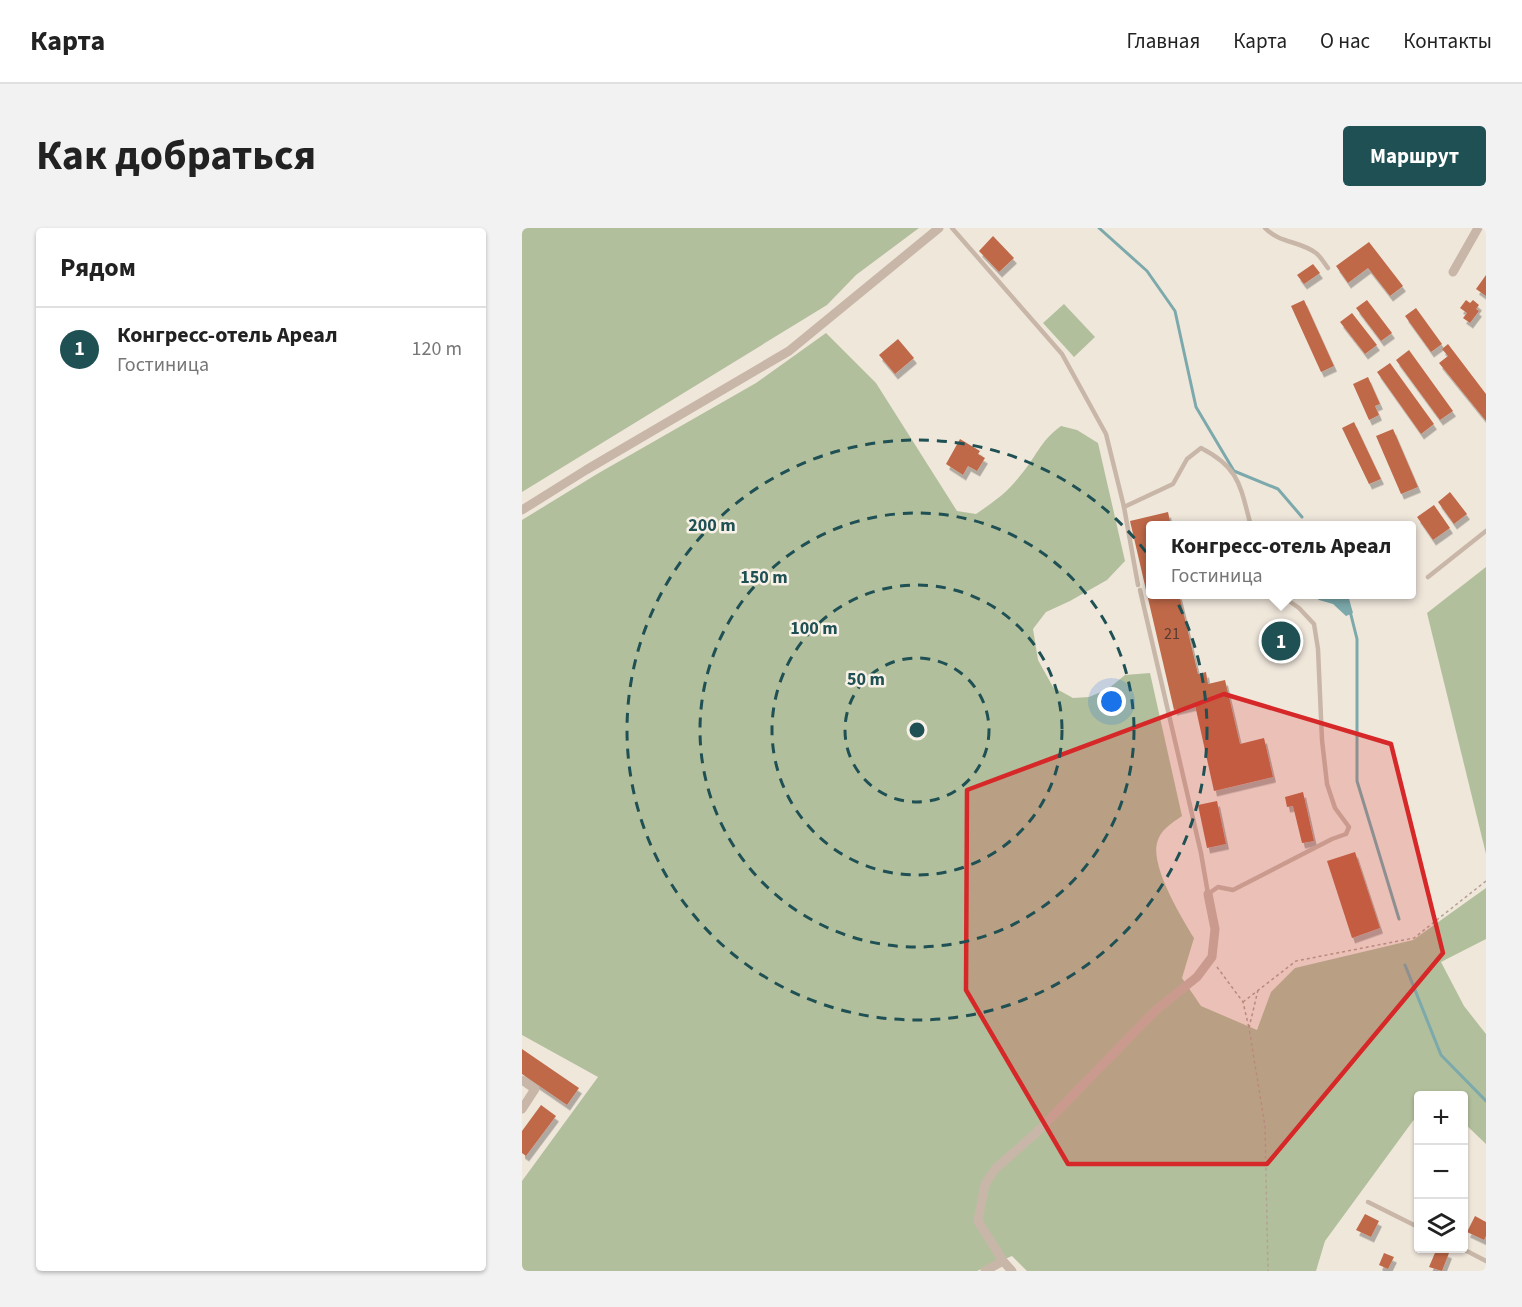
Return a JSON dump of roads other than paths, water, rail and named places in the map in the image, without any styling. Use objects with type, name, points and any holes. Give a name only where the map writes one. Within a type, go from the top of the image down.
[{"type":"street","points":[[522,510],[789,351],[939,228]]},
{"type":"street","points":[[1453,272],[1478,228]]},
{"type":"street","points":[[1012,1271],[1003,1262],[978,1221],[985,1184],[994,1169],[1036,1133],[1156,1010],[1197,977],[1212,957],[1215,929],[1208,894]]},
{"type":"street","points":[[522,1080],[535,1089],[522,1109]]},
{"type":"street","points":[[985,1271],[1003,1262]]},
{"type":"lane","points":[[952,228],[1062,354],[1106,434],[1208,894],[1218,886],[1233,890],[1346,834],[1349,827],[1335,808],[1327,784],[1322,740],[1318,649],[1314,624],[1299,608],[1286,599]]},
{"type":"lane","points":[[1265,228],[1283,241],[1304,246],[1317,254],[1328,268]]},
{"type":"lane","points":[[1124,507],[1173,484],[1187,459],[1201,448],[1221,458],[1238,480],[1250,521]]},
{"type":"lane","points":[[1428,577],[1486,531]]},
{"type":"lane","points":[[1368,1202],[1414,1225]]},
{"type":"lane","points":[[1468,1252],[1486,1261]]},
{"type":"water","points":[[1349,599],[1353,613],[1346,616],[1333,604],[1319,600]]},
{"type":"waterway","points":[[1099,228],[1147,271],[1175,311],[1196,407],[1234,471],[1278,489],[1302,517]]},
{"type":"waterway","points":[[1350,611],[1357,639],[1357,781],[1399,919]]},
{"type":"waterway","points":[[1405,965],[1441,1055],[1486,1101]]},
{"type":"place","name":"Конгресс-отель Ареал","points":[[1281,641]]}]
